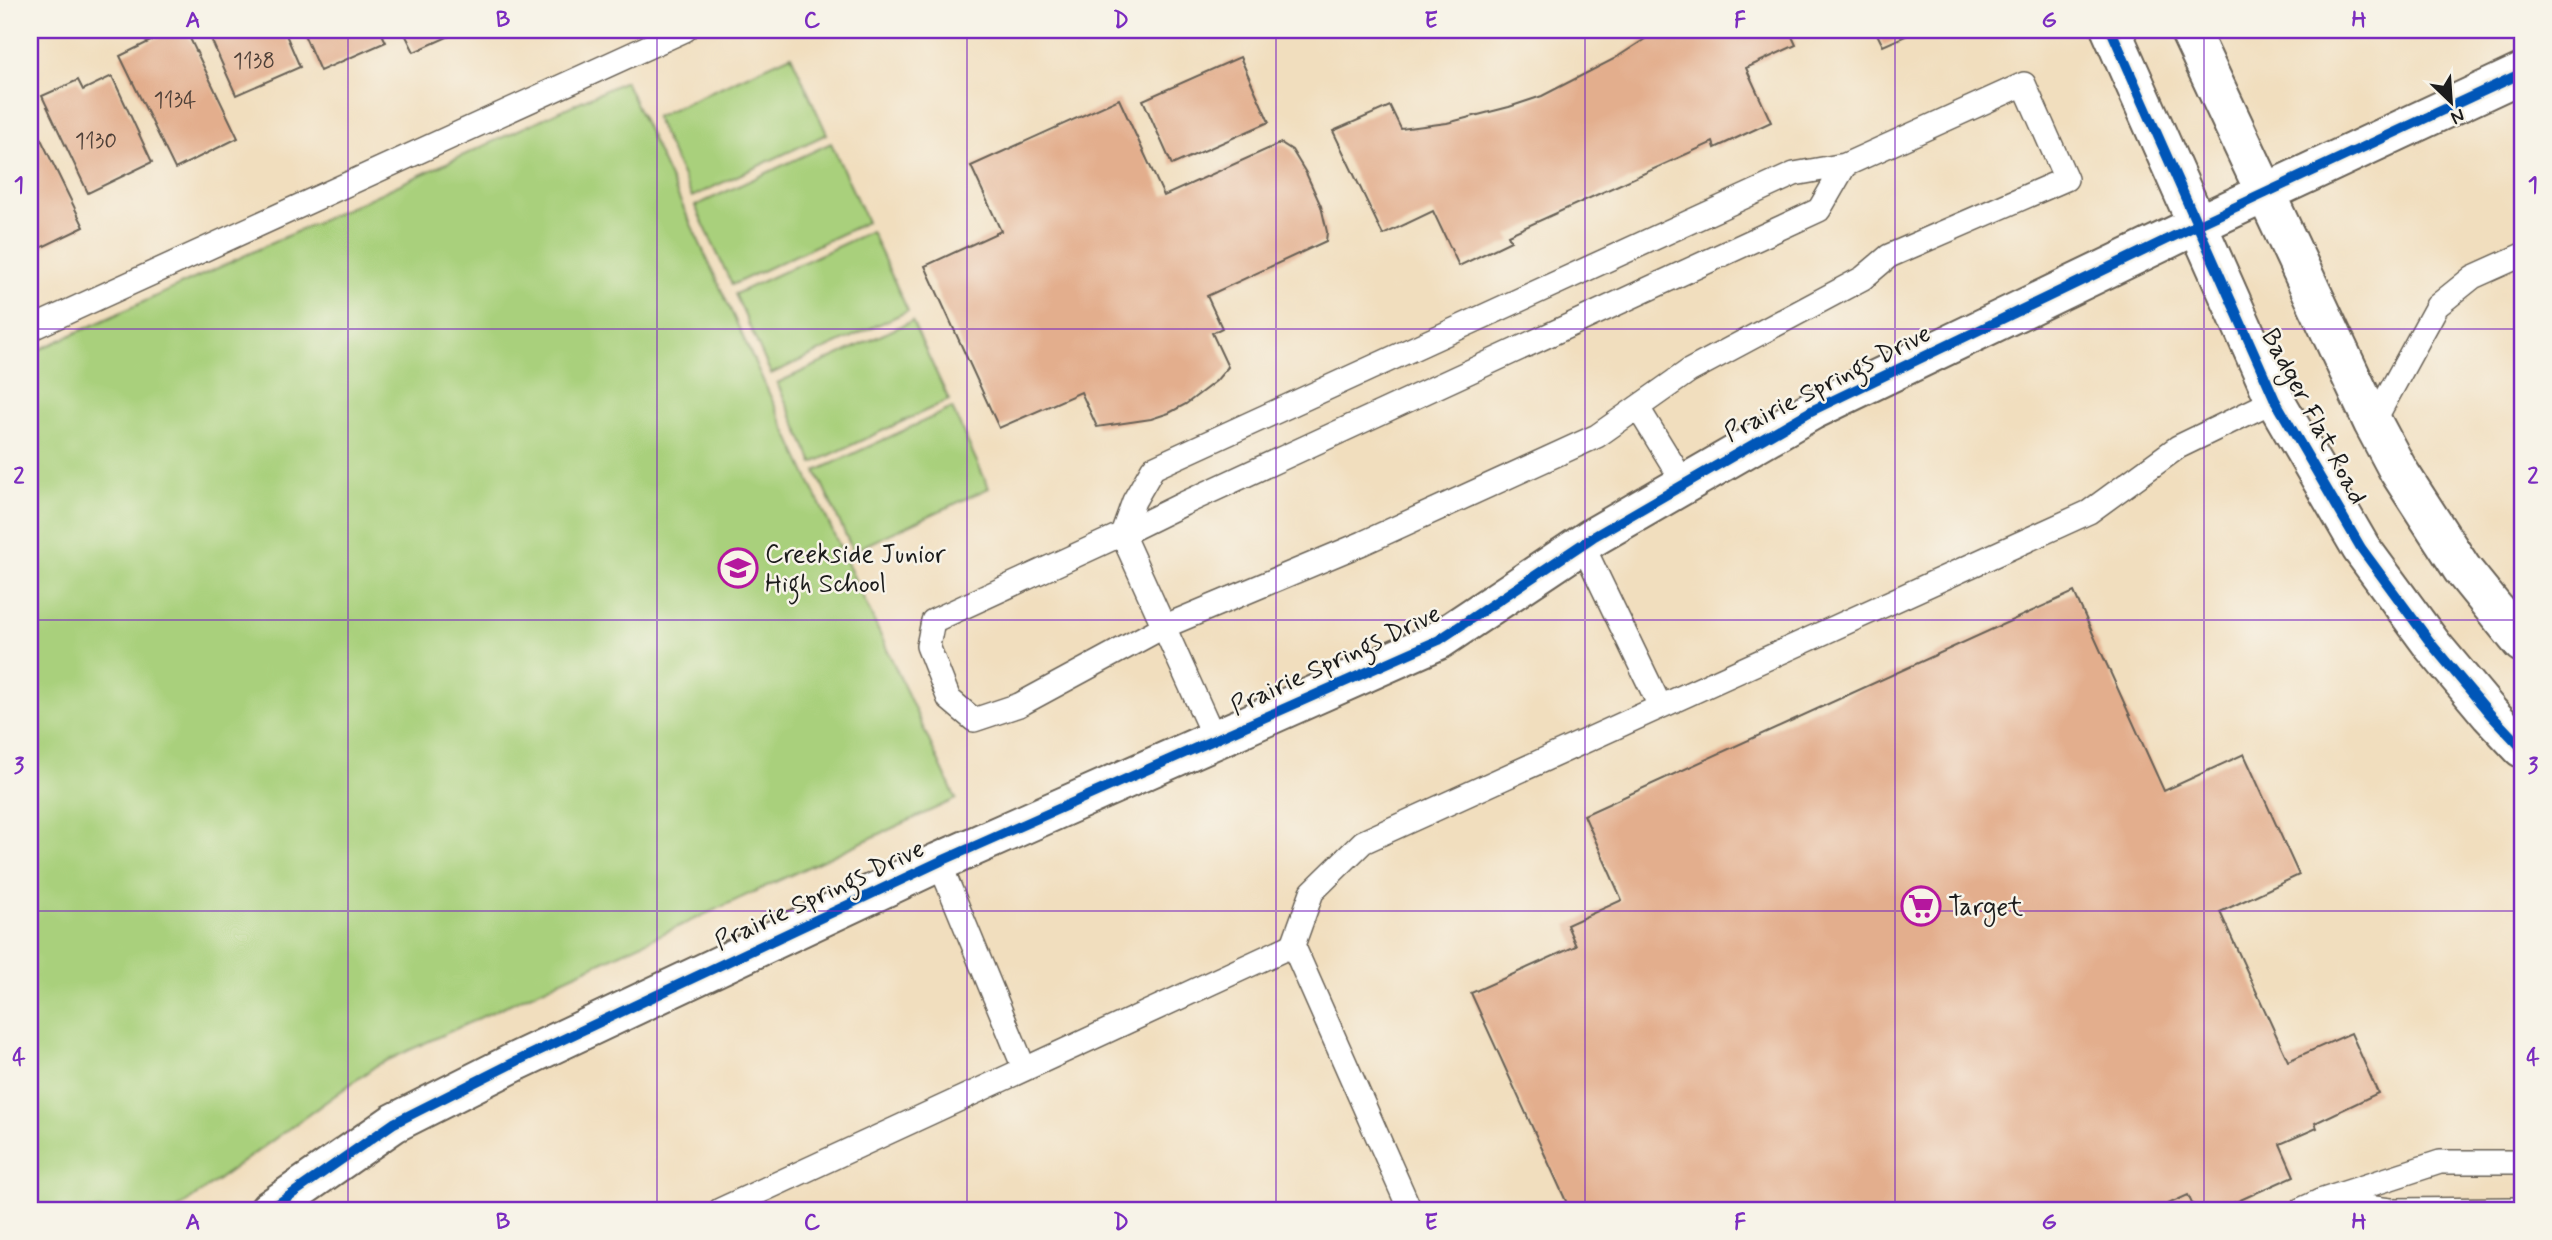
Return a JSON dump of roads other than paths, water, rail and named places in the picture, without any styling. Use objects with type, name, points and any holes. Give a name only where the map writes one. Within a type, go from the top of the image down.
[{"type":"street","name":"Badger Flat Road","points":[[2111,30],[2275,400],[2361,548],[2433,646],[2522,748]]},
{"type":"street","name":"Badger Flat Road","points":[[2189,30],[2372,423],[2398,470],[2462,569],[2522,643]]},
{"type":"street","name":"Prairie Springs Drive","points":[[269,1210],[394,1123],[517,1061],[939,862],[1439,640],[1582,544],[1811,411],[2522,72]]},
{"type":"lane","points":[[30,329],[685,30]]},
{"type":"lane","points":[[1216,740],[1163,626],[1122,534],[1134,501],[1153,468],[1794,174],[1845,165],[2024,84],[2066,179],[1889,256],[1863,278],[1689,371],[1585,442],[1363,543],[1163,626],[1019,705],[974,720],[949,699],[928,646],[933,621],[1122,534],[1183,504],[1819,210],[1845,165]]},
{"type":"lane","points":[[2372,423],[2437,306],[2473,277],[2522,255]]},
{"type":"lane","points":[[1410,1210],[1293,945],[1312,892],[1363,842],[2089,512],[2178,447],[2275,400]]},
{"type":"lane","points":[[1638,408],[1684,483]]},
{"type":"lane","points":[[1582,544],[1660,706]]},
{"type":"lane","points":[[939,862],[1024,1068]]},
{"type":"lane","points":[[719,1210],[1293,945]]},
{"type":"lane","points":[[2310,1206],[2440,1162],[2522,1162]]},
{"type":"lane","points":[[2310,1206],[2390,1210],[2522,1209]]},
{"type":"place","name":"Creekside Junior High School","points":[[738,568]]},
{"type":"place","name":"Target","points":[[1921,906]]}]
